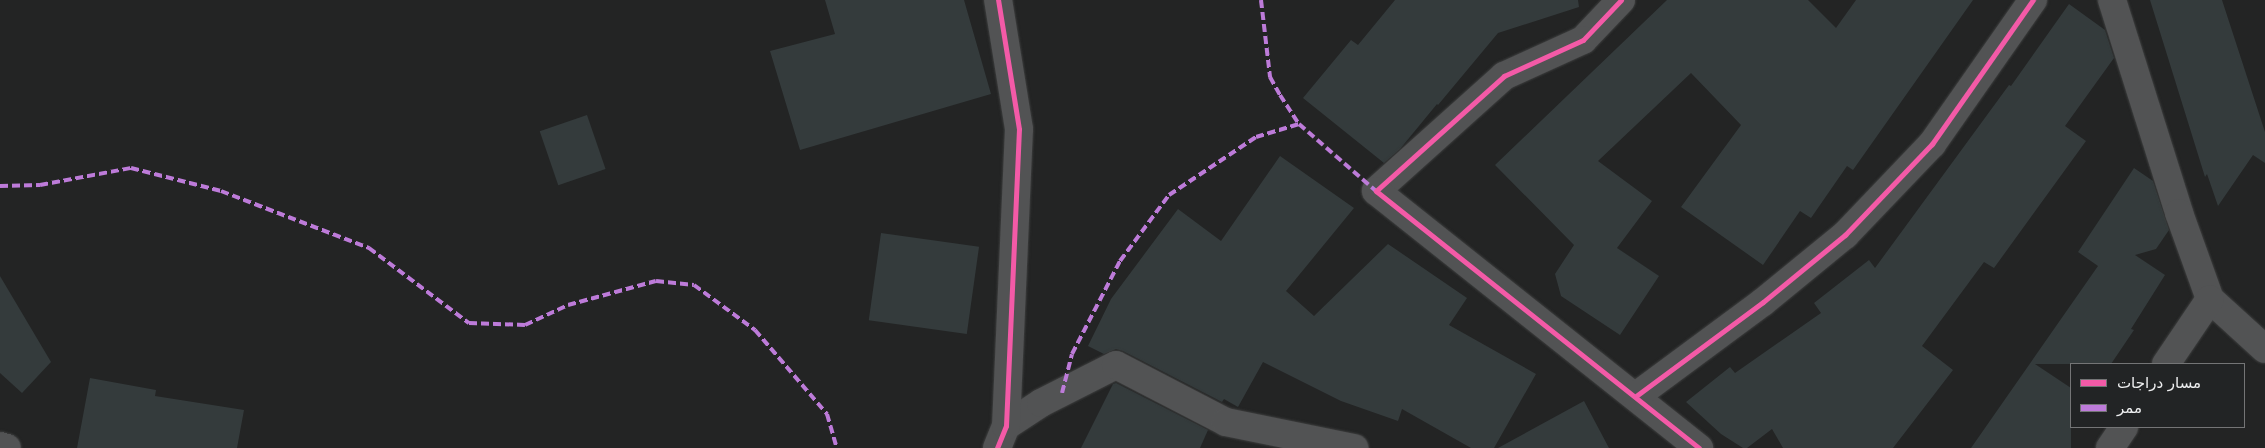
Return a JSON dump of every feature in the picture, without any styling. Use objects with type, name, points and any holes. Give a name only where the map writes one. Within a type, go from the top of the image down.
[{"type":"street","points":[[998,0],[1019,129],[1001,437]]},
{"type":"street","points":[[1621,0],[1583,40],[1504,76],[1376,191],[1699,448]]},
{"type":"street","points":[[1636,396],[1763,302],[1845,235],[1932,144],[2033,0]]},
{"type":"street","points":[[2112,0],[2179,213],[2210,300],[2265,349]]},
{"type":"street","points":[[2167,363],[2210,300]]},
{"type":"street","points":[[1001,437],[1041,403],[1116,365],[1226,422],[1354,448]]},
{"type":"street","points":[[2110,448],[2123,428]]},
{"type":"street","points":[[0,446],[7,448]]},
{"type":"building","points":[[825,0],[964,0],[991,94],[800,150],[770,51],[835,34]]},
{"type":"building","points":[[1395,0],[1578,0],[1579,7],[1498,33],[1400,149],[1384,163],[1303,98],[1351,40],[1358,45]]},
{"type":"building","points":[[1667,0],[1808,0],[1836,28],[1856,0],[1973,0],[1853,170],[1847,166],[1811,218],[1800,211],[1763,265],[1681,207],[1741,125],[1691,73],[1598,161],[1652,201],[1617,248],[1659,276],[1620,335],[1561,296],[1555,274],[1574,245],[1495,165]]},
{"type":"building","points":[[2150,0],[2222,0],[2265,132],[2265,163],[2253,155],[2218,206],[2207,174],[2205,177]]},
{"type":"building","points":[[2069,4],[2105,30],[2114,58],[2065,126],[2086,141],[1994,268],[1984,262],[1922,346],[1953,370],[1893,448],[1783,448],[1772,429],[1747,448],[1743,448],[1721,434],[1686,402],[1730,367],[1735,373],[1821,313],[1814,303],[1869,260],[1875,268],[2009,85],[2011,86]]},
{"type":"building","points":[[587,115],[606,169],[558,185],[540,131]]},
{"type":"building","points":[[1280,156],[1354,208],[1286,291],[1314,316],[1388,244],[1467,298],[1449,325],[1536,374],[1494,448],[1471,448],[1402,409],[1398,421],[1341,401],[1263,362],[1238,407],[1224,399],[1222,402],[1123,351],[1116,349],[1104,354],[1088,346],[1111,299],[1178,209],[1221,241]]},
{"type":"building","points":[[2134,168],[2153,181],[2169,230],[2156,249],[2135,255],[2165,275],[2131,329],[2134,330],[2112,363],[2035,364],[2070,387],[2071,448],[1971,448],[2098,266],[2078,252]]},
{"type":"building","points":[[881,233],[979,247],[967,334],[869,320]]},
{"type":"building","points":[[0,276],[51,362],[22,393],[0,373]]},
{"type":"building","points":[[90,378],[156,390],[155,396],[244,410],[237,448],[77,448]]},
{"type":"building","points":[[1116,383],[1208,430],[1200,448],[1081,448],[1113,384]]},
{"type":"building","points":[[1584,401],[1609,448],[1498,448]]},
{"type":"marked path","points":[[1261,0],[1270,77],[1280,95],[1299,124],[1376,191]]},
{"type":"marked path","points":[[1062,393],[1072,354],[1120,261],[1169,195],[1256,137],[1299,124]]},
{"type":"marked path","points":[[0,186],[40,185],[131,168],[221,191],[369,248],[469,323],[525,325],[568,305],[656,281],[694,285],[755,330],[827,414],[837,448]]},
{"type":"cycle path","points":[[997,448],[1006,426],[1019,129],[998,0]]},
{"type":"cycle path","points":[[1621,0],[1583,40],[1504,76],[1376,191],[1699,448]]},
{"type":"cycle path","points":[[1636,396],[1763,302],[1845,235],[1932,144],[2033,0]]}]
